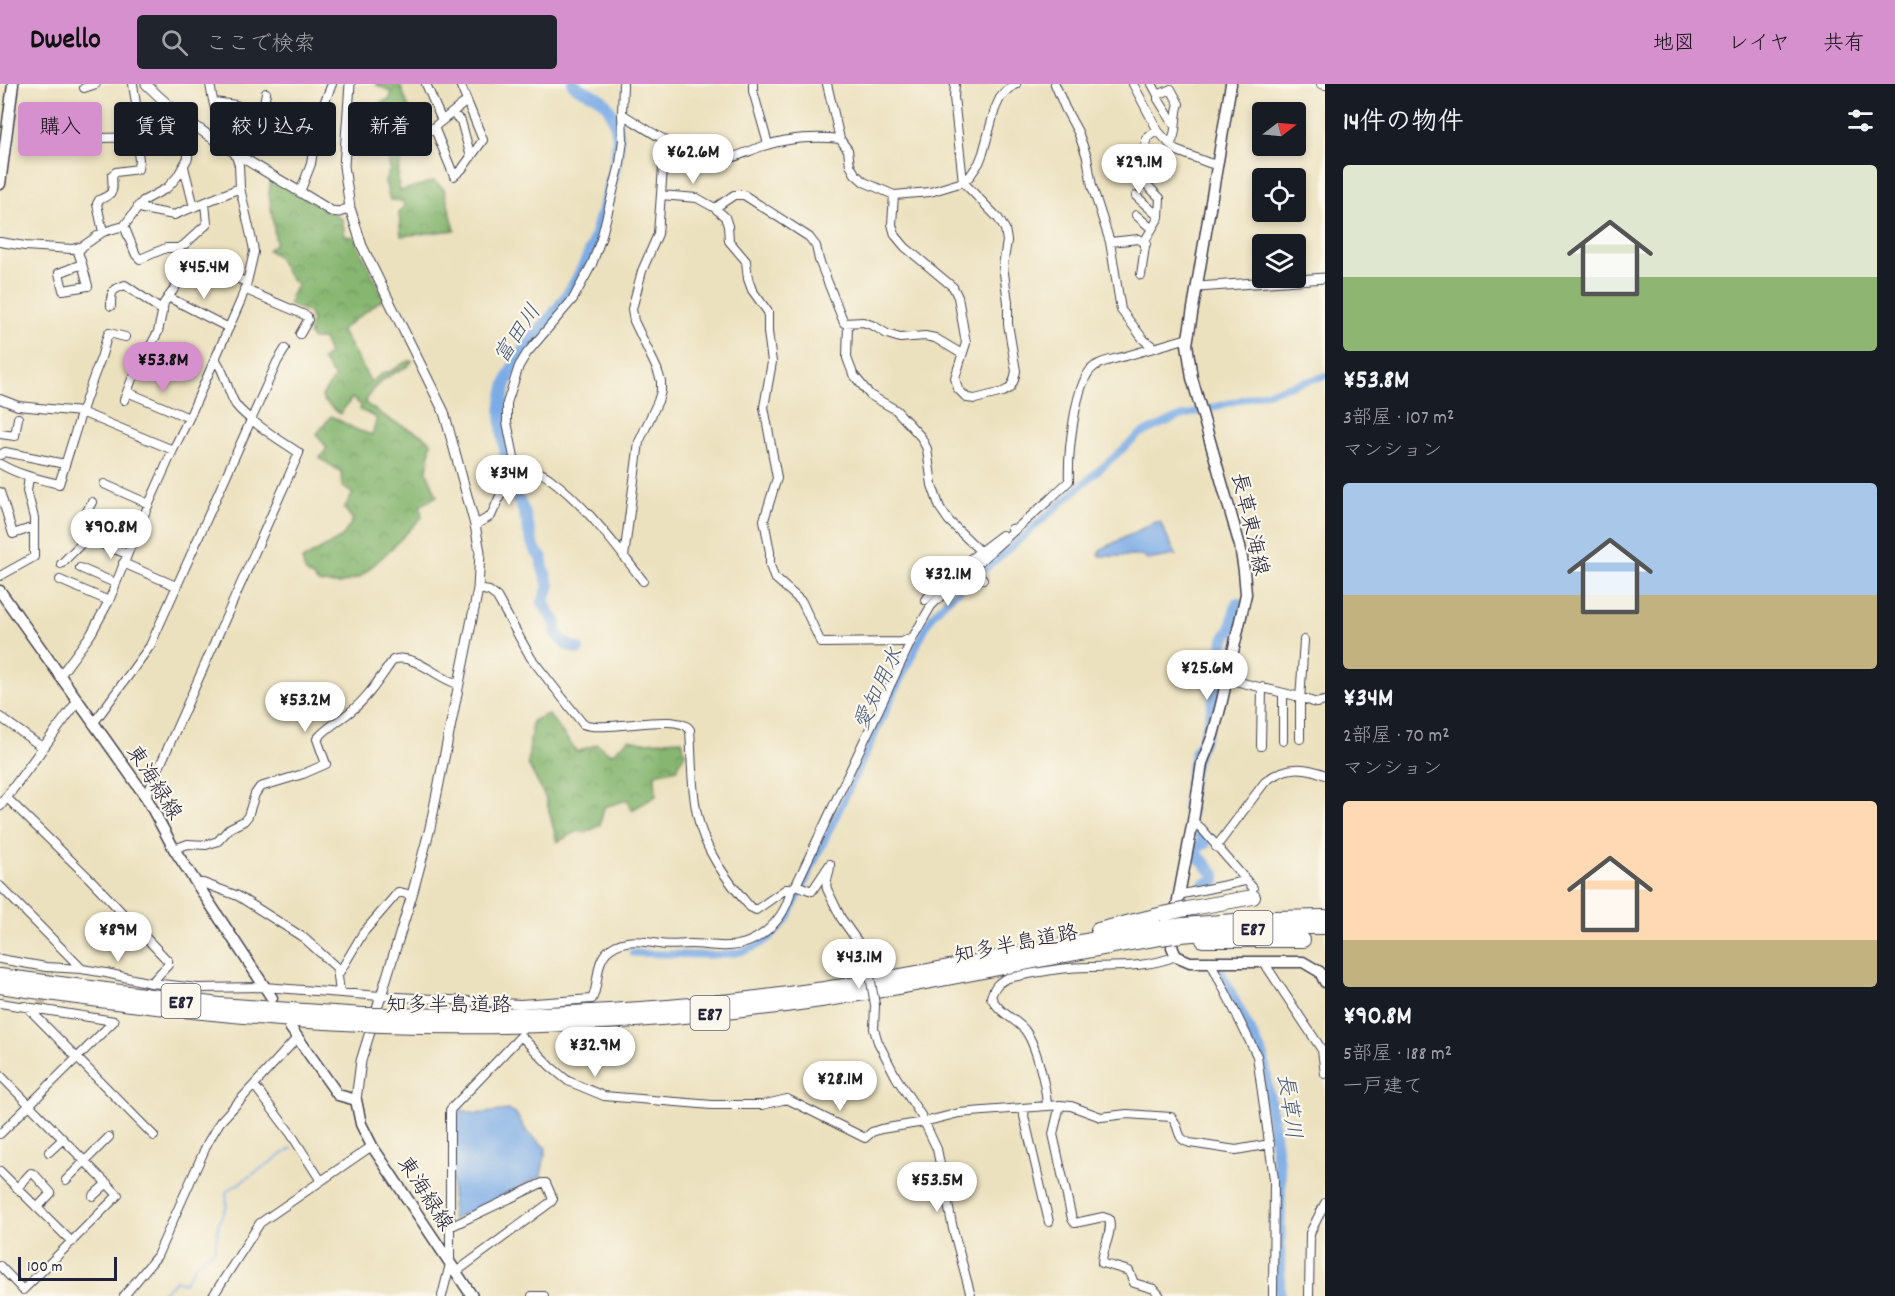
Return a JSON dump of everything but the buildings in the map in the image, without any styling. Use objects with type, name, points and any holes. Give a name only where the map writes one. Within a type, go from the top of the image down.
[{"type":"highway","points":[[1161,931],[1187,909],[1253,892]]},
{"type":"highway","name":"知多半島道路","points":[[1180,940],[1274,918],[1325,917]]},
{"type":"highway","name":"知多半島道路","points":[[0,986],[218,1015],[382,1020],[537,1015],[706,1004],[852,985],[1021,953],[1161,931],[1180,940],[1275,927],[1325,927]]},
{"type":"highway","name":"知多半島道路","points":[[382,1020],[476,1026],[538,1025],[633,1020],[782,1005],[865,993],[1034,960],[1161,931]]},
{"type":"highway","points":[[1180,940],[1303,940]]},
{"type":"highway","name":"知多半島道路","points":[[0,976],[219,1005],[363,1020]]},
{"type":"main road","points":[[0,184],[13,84]]},
{"type":"main road","name":"長草東海線","points":[[1180,940],[1172,947],[1178,895],[1202,763],[1213,735],[1246,594],[1240,546],[1192,378],[1188,338],[1231,84]]},
{"type":"main road","name":"東海緑線","points":[[0,591],[146,797],[174,849],[272,998]]},
{"type":"main road","points":[[1180,940],[1191,962],[1303,962],[1320,972],[1325,982]]},
{"type":"main road","points":[[290,1027],[338,1095],[356,1100]]},
{"type":"main road","name":"東海緑線","points":[[356,1100],[361,1124],[372,1146],[472,1296]]},
{"type":"street","points":[[84,88],[96,84]]},
{"type":"street","points":[[133,84],[136,102]]},
{"type":"street","points":[[146,84],[163,102]]},
{"type":"street","points":[[210,84],[214,102]]},
{"type":"street","points":[[300,192],[311,164],[318,118],[332,84]]},
{"type":"street","points":[[350,84],[344,166],[350,208],[362,246],[444,412],[475,525],[480,552],[478,589],[430,828],[412,895],[360,1061],[356,1100]]},
{"type":"street","points":[[426,84],[442,121]]},
{"type":"street","points":[[460,84],[468,102],[483,140],[462,169],[454,176],[434,127],[468,102]]},
{"type":"street","points":[[475,525],[491,516],[515,462],[507,422],[507,403],[519,366],[527,353],[573,299],[592,264],[601,239],[620,164],[623,139],[623,84]]},
{"type":"street","points":[[753,84],[768,144]]},
{"type":"street","points":[[827,84],[840,139],[848,150],[850,165],[855,174],[864,182],[894,195],[930,192],[963,182],[970,176],[979,163],[1000,98],[1016,84]]},
{"type":"street","points":[[894,195],[892,224],[895,235],[904,247],[953,286],[958,297],[966,343],[955,378],[958,389],[967,398],[975,399],[1010,388],[1016,371],[1008,324],[1008,302],[1003,266],[1007,241],[1005,229],[998,218],[963,182],[954,97],[955,84]]},
{"type":"street","points":[[1055,84],[1087,157],[1092,186],[1110,242],[1120,310],[1144,340],[1155,348]]},
{"type":"street","points":[[1133,84],[1157,130],[1175,150],[1209,164],[1218,165]]},
{"type":"street","points":[[1152,84],[1158,99],[1175,126]]},
{"type":"street","points":[[1158,95],[1171,89],[1179,104],[1174,139],[1170,144]]},
{"type":"street","points":[[266,93],[266,102]]},
{"type":"street","points":[[452,113],[461,121],[471,157]]},
{"type":"street","points":[[622,114],[665,141],[692,153],[725,159],[768,144],[822,137],[840,139]]},
{"type":"street","points":[[1110,242],[1142,242],[1159,217],[1160,198],[1144,182],[1147,168],[1146,139],[1157,130]]},
{"type":"street","points":[[102,138],[114,137]]},
{"type":"street","points":[[624,557],[639,442],[661,391],[657,369],[634,321],[632,309],[642,272],[658,234],[665,141]]},
{"type":"street","points":[[103,232],[97,204],[99,200],[111,195],[112,175],[116,172],[138,169],[139,156]]},
{"type":"street","points":[[82,264],[78,252],[83,246],[103,232],[124,226],[143,201],[167,188],[184,167],[188,156]]},
{"type":"street","points":[[59,677],[91,634],[109,601],[136,533],[246,286],[254,245],[240,188],[239,165],[236,156]]},
{"type":"street","points":[[238,156],[331,212],[350,208]]},
{"type":"street","points":[[184,167],[194,207]]},
{"type":"street","points":[[138,206],[174,215],[240,188]]},
{"type":"street","points":[[660,195],[697,198],[715,208],[725,217],[729,241],[746,261],[752,290],[768,312],[772,362],[764,407],[777,478],[764,520],[770,565],[774,577],[802,602],[821,643],[902,642],[913,637]]},
{"type":"street","points":[[715,208],[734,195],[744,195],[809,237],[816,246],[819,260],[844,323],[863,322],[900,338],[925,336],[935,338],[962,354]]},
{"type":"street","points":[[1136,196],[1159,217]]},
{"type":"street","points":[[124,226],[136,255],[140,259],[166,248],[178,249],[205,227],[207,219],[205,203]]},
{"type":"street","points":[[1136,215],[1152,229]]},
{"type":"street","points":[[1131,232],[1142,242],[1141,275]]},
{"type":"street","points":[[0,242],[72,249],[83,246]]},
{"type":"street","points":[[145,356],[158,332],[164,303],[186,269],[178,249]]},
{"type":"street","points":[[229,268],[227,275],[307,316],[308,320],[300,334]]},
{"type":"street","points":[[1198,287],[1325,278]]},
{"type":"street","points":[[111,306],[111,293],[114,289],[125,285],[163,311]]},
{"type":"street","points":[[168,297],[229,328]]},
{"type":"street","points":[[848,324],[847,358],[853,374],[870,395],[896,410],[921,437],[927,449],[932,485],[940,508],[949,521],[980,551]]},
{"type":"street","points":[[0,464],[29,477],[59,484],[81,411],[106,347],[107,335],[110,333],[125,338]]},
{"type":"street","points":[[0,959],[46,967],[82,969],[151,983],[198,988],[264,987],[520,1004],[592,999],[600,966],[609,949],[625,942],[727,946],[742,944],[764,934],[784,910],[913,637],[931,606],[1069,481],[1069,459],[1079,393],[1089,370],[1103,362],[1188,338]]},
{"type":"street","points":[[93,724],[150,646],[277,362],[285,349]]},
{"type":"street","points":[[146,797],[299,453],[237,407],[215,359]]},
{"type":"street","points":[[132,379],[125,396],[189,418]]},
{"type":"street","points":[[0,399],[18,406],[81,411],[173,450]]},
{"type":"street","points":[[0,434],[15,436],[18,418]]},
{"type":"street","points":[[0,454],[5,452],[65,465]]},
{"type":"street","points":[[515,462],[548,476],[575,501],[643,582]]},
{"type":"street","points":[[0,576],[34,557],[32,506],[27,491],[29,477]]},
{"type":"street","points":[[104,484],[149,504]]},
{"type":"street","points":[[0,492],[13,534],[34,527]]},
{"type":"street","points":[[92,502],[86,513],[136,533]]},
{"type":"street","points":[[925,600],[980,551],[1008,530],[1017,528]]},
{"type":"street","points":[[61,564],[87,538],[127,554]]},
{"type":"street","points":[[123,563],[176,585]]},
{"type":"street","points":[[972,567],[983,579]]},
{"type":"street","points":[[80,568],[115,583]]},
{"type":"street","points":[[60,580],[109,601]]},
{"type":"street","points":[[478,589],[489,591],[497,597],[531,658],[583,724],[605,727],[660,722],[684,723],[688,726],[697,814],[704,838],[727,879],[750,907],[756,910],[786,889],[794,887],[812,891],[830,864],[826,889],[841,918],[865,952],[875,1005],[874,1029],[878,1042],[937,1149],[953,1229],[971,1296]]},
{"type":"street","points":[[1300,739],[1304,640]]},
{"type":"street","points":[[174,849],[188,844],[206,845],[218,841],[230,828],[244,821],[248,816],[255,794],[260,787],[303,774],[326,764],[317,739],[352,711],[370,692],[393,660],[410,659],[458,684]]},
{"type":"street","points":[[1227,679],[1301,697],[1316,703],[1325,701]]},
{"type":"street","points":[[1261,747],[1262,687]]},
{"type":"street","points":[[1283,693],[1283,741]]},
{"type":"street","points":[[78,702],[2,802],[91,880],[168,961],[168,965],[151,983]]},
{"type":"street","points":[[0,717],[42,747]]},
{"type":"street","points":[[1216,847],[1265,782],[1273,776],[1292,768],[1305,768],[1325,775]]},
{"type":"street","points":[[1193,821],[1253,892]]},
{"type":"street","points":[[1178,895],[1245,881]]},
{"type":"street","points":[[196,883],[203,883],[238,896],[304,938],[337,968],[340,993]]},
{"type":"street","points":[[0,886],[82,969]]},
{"type":"street","points":[[338,975],[363,933],[393,897],[398,892],[412,895]]},
{"type":"street","points":[[1047,1105],[1046,1088],[1041,1070],[1026,1030],[994,1004],[991,997],[1000,981],[1069,968],[1146,965],[1164,961],[1180,940]]},
{"type":"street","points":[[1210,961],[1257,1056],[1274,1179],[1274,1296]]},
{"type":"street","points":[[1266,961],[1267,967],[1322,1050],[1325,1074]]},
{"type":"street","points":[[0,1003],[114,1021],[0,1134]]},
{"type":"street","points":[[26,1006],[154,1136]]},
{"type":"street","points":[[442,1296],[453,1268],[450,1227],[450,1110],[521,1036],[568,1081],[604,1096],[712,1105],[762,1104],[787,1099],[865,1138],[881,1129],[959,1113],[1047,1105],[1071,1107],[1101,1117],[1127,1114],[1171,1117],[1178,1123],[1179,1136],[1185,1142],[1190,1143],[1236,1150],[1270,1144]]},
{"type":"street","points":[[124,1296],[157,1256],[208,1142],[220,1122],[297,1038]]},
{"type":"street","points":[[0,1076],[118,1195],[23,1290],[0,1266]]},
{"type":"street","points":[[254,1085],[291,1134],[321,1181]]},
{"type":"street","points":[[1060,1106],[1053,1134],[1072,1220],[1075,1223],[1103,1217],[1109,1220],[1109,1232],[1102,1263],[1129,1271],[1134,1283],[1155,1289],[1160,1296]]},
{"type":"street","points":[[1025,1108],[1024,1116],[1049,1222]]},
{"type":"street","points":[[66,1180],[110,1137]]},
{"type":"street","points":[[49,1152],[63,1139]]},
{"type":"street","points":[[213,1296],[260,1223],[372,1146]]},
{"type":"street","points":[[0,1171],[72,1242]]},
{"type":"street","points":[[17,1188],[32,1173],[34,1174],[51,1193],[38,1208]]},
{"type":"street","points":[[93,1196],[106,1183]]},
{"type":"street","points":[[450,1227],[542,1183],[546,1183],[553,1199],[453,1268]]},
{"type":"street","points":[[1309,1296],[1310,1233],[1325,1203]]},
{"type":"street","points":[[532,1296],[544,1296]]},
{"type":"green space","points":[[375,84],[400,84],[407,102],[382,102],[390,99],[392,92]]},
{"type":"green space","points":[[388,156],[405,156],[398,175],[400,191],[434,181],[444,189],[455,230],[401,236],[399,213],[404,206],[403,201],[390,200],[385,181],[390,169]]},
{"type":"green space","points":[[271,179],[342,219],[345,236],[354,237],[384,298],[341,330],[371,382],[384,372],[412,361],[372,390],[365,403],[431,442],[427,472],[437,496],[420,506],[422,517],[390,550],[360,577],[340,584],[319,583],[305,571],[302,560],[342,537],[353,520],[344,508],[353,494],[342,486],[341,472],[320,458],[327,448],[317,434],[331,416],[372,435],[377,418],[360,410],[361,405],[352,398],[340,414],[323,400],[322,396],[335,377],[322,360],[329,354],[323,339],[313,339],[309,335],[312,319],[308,312],[290,305],[291,295],[298,285],[287,274],[278,257],[268,250],[276,243],[269,193]]},
{"type":"green space","points":[[548,714],[577,752],[597,744],[611,754],[629,739],[643,742],[682,740],[685,753],[677,769],[655,774],[656,796],[632,810],[627,800],[604,807],[600,825],[586,833],[578,831],[557,842],[546,799],[528,764],[532,721]]},
{"type":"water","points":[[1155,522],[1160,522],[1176,555],[1147,560],[1144,556],[1099,556],[1100,550]]},
{"type":"water","points":[[462,1110],[476,1114],[508,1110],[516,1114],[527,1132],[546,1148],[541,1176],[452,1220],[452,1116]]},
{"type":"waterway","name":"富田川","points":[[573,84],[602,100],[610,111],[618,138],[617,155],[608,195],[585,264],[562,303],[516,362],[505,386],[501,422],[510,484],[525,513],[532,541],[542,558],[549,586],[543,603],[555,622],[557,635],[566,644],[578,649]]},
{"type":"waterway","name":"愛知用水","points":[[632,953],[693,955],[734,953],[757,946],[768,939],[788,918],[923,633],[932,616],[946,601],[1140,434],[1176,418],[1325,376]]},
{"type":"waterway","name":"長草川","points":[[1190,810],[1188,806],[1192,771],[1197,751],[1211,716],[1224,640],[1231,629],[1237,603]]},
{"type":"waterway","name":"長草川","points":[[1200,833],[1205,843],[1192,849],[1215,875],[1215,881],[1204,884]]},
{"type":"waterway","name":"長草川","points":[[1218,970],[1263,1057],[1280,1176],[1279,1296]]},
{"type":"waterway","points":[[159,1296],[176,1280],[184,1283],[197,1263],[215,1249],[219,1222],[227,1206],[226,1192],[292,1148]]},
{"type":"tunnel","points":[[41,1008],[46,967]]}]
